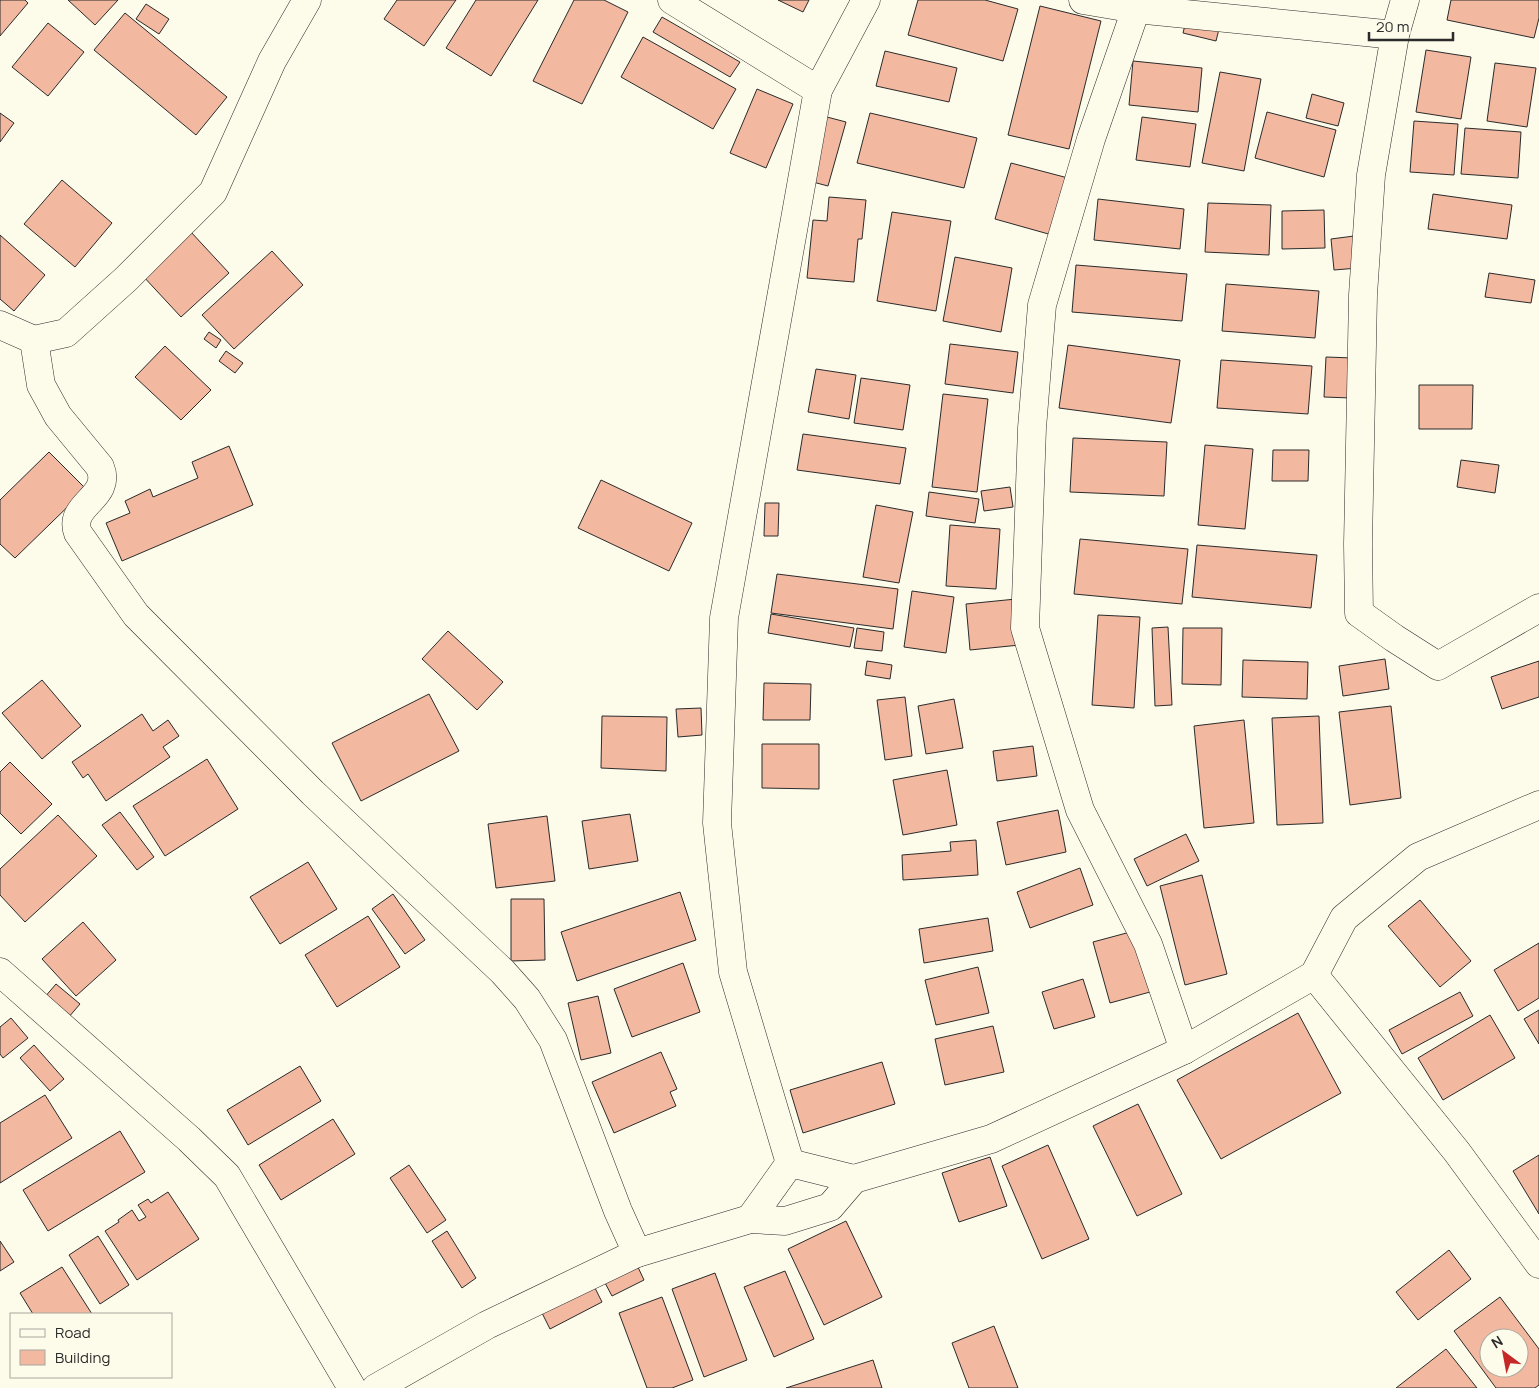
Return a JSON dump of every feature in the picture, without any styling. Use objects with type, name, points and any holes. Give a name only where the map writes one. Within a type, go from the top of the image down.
[{"type":"street","points":[[0,325],[34,340],[66,333],[126,279],[213,192],[272,61],[307,0]]},
{"type":"street","points":[[672,0],[818,90]]},
{"type":"street","points":[[790,1163],[733,972],[718,823],[724,618],[818,90],[866,0]]},
{"type":"street","points":[[1083,0],[1136,9],[1395,35]]},
{"type":"street","points":[[1406,0],[1395,35],[1371,175],[1363,295],[1358,544],[1359,613],[1438,666],[1539,608]]},
{"type":"street","points":[[1136,9],[1091,140],[1042,305],[1032,428],[1025,628],[1080,810],[1148,944],[1184,1050]]},
{"type":"street","points":[[34,340],[41,384],[58,416],[100,467],[104,476],[100,490],[79,513],[75,525],[78,533],[136,615],[313,793],[503,972],[527,999],[553,1040],[618,1211],[637,1253]]},
{"type":"street","points":[[790,1163],[854,1179],[991,1139],[1184,1050],[1314,975],[1344,918],[1418,857],[1539,805]]},
{"type":"street","points":[[0,972],[189,1139],[227,1176],[352,1388]]},
{"type":"street","points":[[1314,975],[1457,1152],[1539,1264]]},
{"type":"street","points":[[750,1219],[790,1163]]},
{"type":"street","points":[[376,1388],[487,1325],[637,1253],[750,1219],[785,1221],[830,1206],[854,1179]]},
{"type":"building","points":[[0,0],[25,0],[28,3],[0,36]]},
{"type":"building","points":[[68,0],[118,0],[95,25]]},
{"type":"building","points":[[397,0],[456,0],[424,46],[384,19]]},
{"type":"building","points":[[476,0],[538,0],[491,76],[446,48]]},
{"type":"building","points":[[574,0],[604,0],[628,12],[582,104],[533,81]]},
{"type":"building","points":[[778,0],[809,0],[803,12]]},
{"type":"building","points":[[918,0],[985,0],[1018,9],[1003,61],[908,35]]},
{"type":"building","points":[[1451,0],[1539,0],[1539,18],[1534,38],[1447,20]]},
{"type":"building","points":[[146,4],[169,19],[159,34],[136,19]]},
{"type":"building","points":[[1040,6],[1101,21],[1069,149],[1008,135]]},
{"type":"building","points":[[125,13],[227,97],[196,135],[94,50]]},
{"type":"building","points":[[662,17],[740,62],[730,77],[653,32]]},
{"type":"building","points":[[1187,17],[1220,25],[1216,41],[1183,33]]},
{"type":"building","points":[[48,23],[84,52],[48,96],[12,67]]},
{"type":"building","points":[[643,37],[736,89],[713,129],[621,77]]},
{"type":"building","points":[[1426,50],[1471,57],[1461,119],[1416,112]]},
{"type":"building","points":[[885,51],[957,68],[949,102],[876,86]]},
{"type":"building","points":[[1133,61],[1202,68],[1198,112],[1129,105]]},
{"type":"building","points":[[1495,63],[1536,68],[1527,127],[1487,121]]},
{"type":"building","points":[[1220,72],[1261,79],[1244,171],[1202,163]]},
{"type":"building","points":[[757,89],[793,104],[766,168],[730,153]]},
{"type":"building","points":[[1312,94],[1344,103],[1338,126],[1306,118]]},
{"type":"building","points":[[1267,112],[1336,130],[1324,177],[1255,158]]},
{"type":"building","points":[[0,113],[14,123],[0,142]]},
{"type":"building","points":[[870,113],[977,138],[964,188],[857,163]]},
{"type":"building","points":[[827,117],[846,122],[828,186],[809,181]]},
{"type":"building","points":[[1142,117],[1196,124],[1190,167],[1136,160]]},
{"type":"building","points":[[1414,121],[1458,124],[1454,175],[1410,172]]},
{"type":"building","points":[[1465,128],[1521,132],[1518,178],[1461,174]]},
{"type":"building","points":[[1011,163],[1068,178],[1052,235],[995,219]]},
{"type":"building","points":[[62,180],[112,223],[75,267],[24,224]]},
{"type":"building","points":[[1433,194],[1512,205],[1507,239],[1428,229]]},
{"type":"building","points":[[829,197],[866,200],[862,239],[858,239],[854,282],[807,278],[813,220],[827,221]]},
{"type":"building","points":[[1098,199],[1184,209],[1180,249],[1094,240]]},
{"type":"building","points":[[1208,203],[1271,205],[1269,255],[1205,252]]},
{"type":"building","points":[[1324,210],[1325,248],[1282,249],[1282,211]]},
{"type":"building","points":[[892,212],[951,221],[936,311],[877,301]]},
{"type":"building","points":[[190,231],[229,273],[181,317],[142,275]]},
{"type":"building","points":[[0,235],[45,275],[14,311],[0,299]]},
{"type":"building","points":[[1354,236],[1358,268],[1334,270],[1331,239]]},
{"type":"building","points":[[272,251],[303,285],[234,349],[202,315]]},
{"type":"building","points":[[955,257],[1012,268],[1001,332],[943,321]]},
{"type":"building","points":[[1076,265],[1187,274],[1182,321],[1072,312]]},
{"type":"building","points":[[1489,273],[1535,280],[1531,303],[1485,297]]},
{"type":"building","points":[[1226,284],[1319,291],[1315,338],[1222,331]]},
{"type":"building","points":[[209,332],[221,340],[216,348],[204,339]]},
{"type":"building","points":[[950,344],[1018,352],[1013,393],[945,384]]},
{"type":"building","points":[[1068,345],[1180,360],[1171,423],[1059,408]]},
{"type":"building","points":[[165,346],[211,390],[181,420],[135,377]]},
{"type":"building","points":[[226,351],[243,363],[235,373],[219,361]]},
{"type":"building","points":[[1326,357],[1353,358],[1351,398],[1324,397]]},
{"type":"building","points":[[1221,360],[1312,366],[1308,414],[1217,408]]},
{"type":"building","points":[[816,369],[856,375],[849,419],[808,412]]},
{"type":"building","points":[[861,378],[910,385],[903,430],[854,423]]},
{"type":"building","points":[[1419,385],[1473,385],[1472,429],[1419,429]]},
{"type":"building","points":[[943,394],[988,399],[977,492],[932,487]]},
{"type":"building","points":[[803,434],[906,448],[900,484],[797,470]]},
{"type":"building","points":[[1073,438],[1167,442],[1164,496],[1070,492]]},
{"type":"building","points":[[1205,445],[1253,449],[1245,529],[1198,525]]},
{"type":"building","points":[[229,446],[253,505],[122,561],[106,523],[130,513],[125,501],[150,489],[153,497],[198,478],[192,462]]},
{"type":"building","points":[[1273,450],[1309,450],[1308,481],[1272,481]]},
{"type":"building","points":[[49,452],[86,489],[15,558],[0,544],[0,500]]},
{"type":"building","points":[[1461,460],[1499,465],[1495,493],[1457,487]]},
{"type":"building","points":[[601,480],[692,523],[669,571],[578,528]]},
{"type":"building","points":[[1010,487],[1013,507],[984,511],[981,491]]},
{"type":"building","points":[[929,492],[979,499],[975,523],[926,516]]},
{"type":"building","points":[[765,503],[779,503],[778,536],[764,536]]},
{"type":"building","points":[[876,505],[913,512],[899,583],[863,577]]},
{"type":"building","points":[[950,525],[1000,529],[996,589],[946,586]]},
{"type":"building","points":[[1080,539],[1188,549],[1182,604],[1074,594]]},
{"type":"building","points":[[1197,545],[1317,555],[1311,608],[1192,597]]},
{"type":"building","points":[[777,574],[898,589],[893,629],[771,613]]},
{"type":"building","points":[[912,591],[954,597],[946,653],[904,647]]},
{"type":"building","points":[[1016,599],[1020,645],[970,650],[966,604]]},
{"type":"building","points":[[771,614],[854,628],[850,647],[768,633]]},
{"type":"building","points":[[1098,615],[1140,617],[1134,708],[1092,705]]},
{"type":"building","points":[[1168,627],[1172,705],[1155,706],[1152,628]]},
{"type":"building","points":[[857,628],[884,632],[882,651],[854,648]]},
{"type":"building","points":[[1183,628],[1222,628],[1221,685],[1182,684]]},
{"type":"building","points":[[448,631],[503,682],[477,710],[422,659]]},
{"type":"building","points":[[1385,659],[1389,689],[1343,696],[1339,666]]},
{"type":"building","points":[[1243,660],[1308,662],[1307,699],[1242,697]]},
{"type":"building","points":[[867,661],[892,665],[890,679],[865,675]]},
{"type":"building","points":[[1539,661],[1539,697],[1502,709],[1491,677]]},
{"type":"building","points":[[42,680],[81,726],[42,759],[2,713]]},
{"type":"building","points":[[764,683],[811,684],[810,720],[763,720]]},
{"type":"building","points":[[429,694],[459,751],[361,801],[332,743]]},
{"type":"building","points":[[905,697],[912,756],[885,760],[877,700]]},
{"type":"building","points":[[954,699],[963,748],[926,754],[918,706]]},
{"type":"building","points":[[1391,706],[1401,798],[1350,805],[1339,712]]},
{"type":"building","points":[[701,708],[702,735],[678,737],[676,709]]},
{"type":"building","points":[[142,714],[153,731],[168,720],[179,736],[163,747],[170,757],[106,801],[88,774],[83,778],[72,762]]},
{"type":"building","points":[[602,716],[667,717],[666,771],[601,768]]},
{"type":"building","points":[[1319,716],[1323,823],[1277,825],[1272,718]]},
{"type":"building","points":[[1244,720],[1254,823],[1204,828],[1194,726]]},
{"type":"building","points":[[762,744],[819,744],[819,789],[762,788]]},
{"type":"building","points":[[1033,746],[1037,776],[997,781],[993,751]]},
{"type":"building","points":[[207,759],[238,809],[165,856],[133,806]]},
{"type":"building","points":[[10,762],[52,804],[21,834],[0,813],[0,772]]},
{"type":"building","points":[[947,770],[957,825],[903,835],[893,780]]},
{"type":"building","points":[[1058,810],[1066,852],[1006,865],[997,822]]},
{"type":"building","points":[[120,812],[154,857],[137,870],[102,825]]},
{"type":"building","points":[[630,814],[638,861],[589,869],[582,821]]},
{"type":"building","points":[[58,815],[97,856],[25,922],[0,895],[0,869]]},
{"type":"building","points":[[547,816],[555,881],[496,888],[488,824]]},
{"type":"building","points":[[1186,834],[1199,861],[1147,886],[1134,859]]},
{"type":"building","points":[[976,840],[978,875],[903,880],[902,855],[951,851],[950,842]]},
{"type":"building","points":[[308,862],[337,909],[280,944],[250,897]]},
{"type":"building","points":[[1080,868],[1093,905],[1030,928],[1017,892]]},
{"type":"building","points":[[1202,875],[1227,974],[1185,985],[1160,886]]},
{"type":"building","points":[[680,892],[696,940],[577,981],[561,932]]},
{"type":"building","points":[[393,894],[425,940],[405,954],[372,909]]},
{"type":"building","points":[[511,899],[544,899],[545,960],[511,961]]},
{"type":"building","points":[[1420,900],[1471,961],[1440,987],[1388,926]]},
{"type":"building","points":[[368,916],[400,967],[337,1007],[305,955]]},
{"type":"building","points":[[988,918],[993,951],[924,963],[919,929]]},
{"type":"building","points":[[83,922],[116,960],[76,996],[42,959]]},
{"type":"building","points":[[1134,931],[1150,992],[1110,1003],[1093,942]]},
{"type":"building","points":[[1539,943],[1539,998],[1518,1011],[1494,970]]},
{"type":"building","points":[[683,963],[700,1012],[632,1037],[614,989]]},
{"type":"building","points":[[978,967],[989,1013],[936,1025],[925,980]]},
{"type":"building","points":[[1083,979],[1095,1017],[1054,1029],[1042,992]]},
{"type":"building","points":[[56,984],[80,1004],[68,1018],[44,998]]},
{"type":"building","points":[[1460,992],[1473,1016],[1402,1054],[1389,1030]]},
{"type":"building","points":[[598,996],[611,1053],[581,1060],[568,1003]]},
{"type":"building","points":[[1539,1010],[1539,1044],[1524,1019]]},
{"type":"building","points":[[1298,1013],[1341,1093],[1221,1159],[1177,1080]]},
{"type":"building","points":[[1490,1015],[1515,1058],[1443,1100],[1418,1058]]},
{"type":"building","points":[[11,1018],[28,1038],[3,1058],[0,1054],[0,1027]]},
{"type":"building","points":[[993,1026],[1004,1072],[945,1085],[935,1039]]},
{"type":"building","points":[[34,1045],[64,1079],[50,1091],[20,1058]]},
{"type":"building","points":[[661,1052],[677,1089],[670,1092],[676,1106],[614,1133],[592,1082]]},
{"type":"building","points":[[882,1062],[895,1104],[803,1133],[790,1090]]},
{"type":"building","points":[[300,1066],[321,1101],[248,1145],[227,1110]]},
{"type":"building","points":[[45,1095],[72,1138],[0,1183],[0,1123]]},
{"type":"building","points":[[1138,1104],[1182,1194],[1137,1216],[1093,1126]]},
{"type":"building","points":[[333,1119],[355,1154],[281,1200],[259,1165]]},
{"type":"building","points":[[120,1131],[145,1172],[48,1231],[23,1190]]},
{"type":"building","points":[[1048,1145],[1089,1239],[1042,1259],[1002,1166]]},
{"type":"building","points":[[1539,1155],[1539,1214],[1513,1171]]},
{"type":"building","points":[[990,1157],[1007,1206],[959,1222],[942,1173]]},
{"type":"building","points":[[409,1165],[446,1220],[427,1233],[390,1178]]},
{"type":"building","points":[[168,1192],[199,1239],[137,1280],[105,1231],[132,1210],[139,1221],[146,1217],[138,1205],[148,1199],[151,1203]]},
{"type":"building","points":[[846,1221],[882,1297],[824,1325],[788,1249]]},
{"type":"building","points":[[447,1231],[476,1278],[462,1288],[432,1241]]},
{"type":"building","points":[[98,1236],[129,1285],[100,1304],[69,1255]]},
{"type":"building","points":[[0,1241],[14,1262],[0,1271]]},
{"type":"building","points":[[1449,1250],[1471,1279],[1418,1320],[1396,1292]]},
{"type":"building","points":[[637,1265],[644,1280],[612,1296],[604,1281]]},
{"type":"building","points":[[62,1267],[91,1313],[32,1313],[20,1293]]},
{"type":"building","points":[[785,1271],[814,1339],[774,1357],[744,1287]]},
{"type":"building","points":[[715,1273],[747,1360],[704,1377],[672,1289]]},
{"type":"building","points":[[593,1284],[602,1302],[550,1329],[541,1311]]},
{"type":"building","points":[[662,1297],[693,1380],[672,1388],[647,1388],[619,1313]]},
{"type":"building","points":[[1500,1297],[1523,1328],[1479,1328],[1479,1365],[1454,1331]]},
{"type":"building","points":[[994,1326],[1018,1388],[969,1388],[952,1343]]},
{"type":"building","points":[[1529,1336],[1539,1349],[1539,1385],[1535,1388],[1496,1388],[1489,1378],[1529,1378]]},
{"type":"building","points":[[1446,1349],[1477,1388],[1396,1388]]},
{"type":"building","points":[[873,1360],[882,1388],[786,1388]]}]
